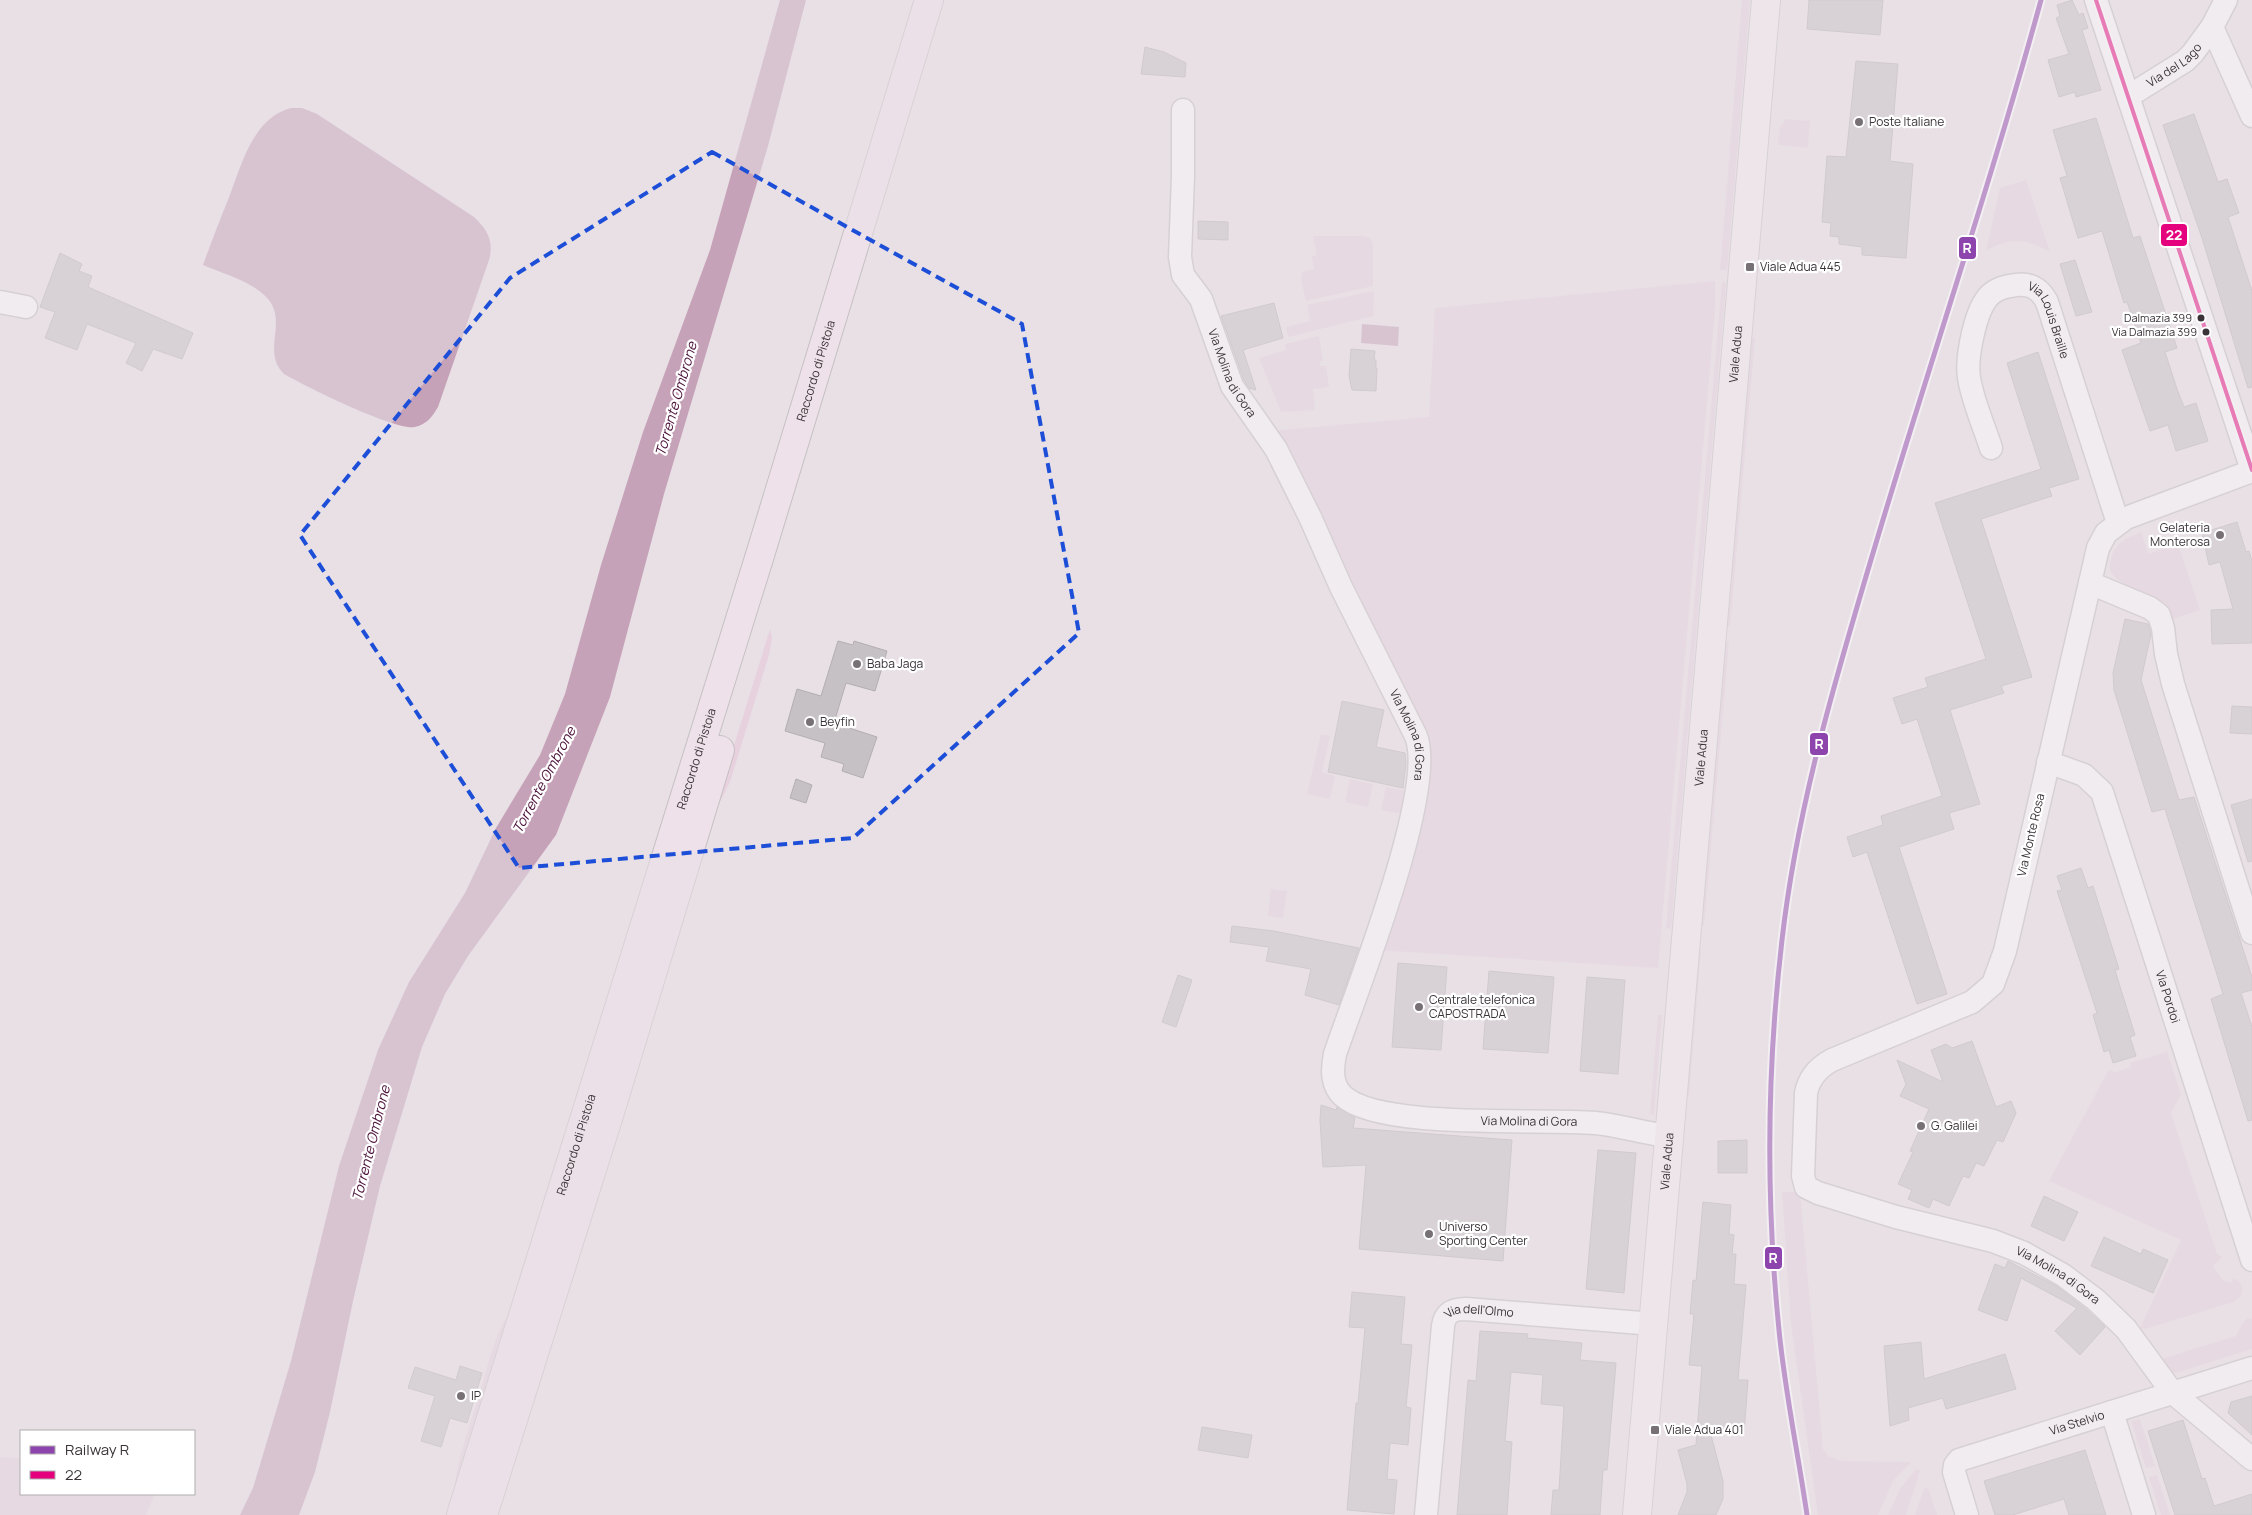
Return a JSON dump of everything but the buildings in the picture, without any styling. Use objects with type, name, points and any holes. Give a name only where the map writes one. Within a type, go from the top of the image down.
[{"type":"highway","name":"Raccordo di Pistoia","points":[[461,1515],[757,565],[929,0]]},
{"type":"highway","name":"Raccordo di Pistoia","points":[[483,1515],[610,1112],[949,0]]},
{"type":"main road","name":"Viale Adua","points":[[1637,1515],[1766,0]]},
{"type":"street","points":[[2096,0],[2252,470]]},
{"type":"street","name":"Via del Lago","points":[[2129,96],[2185,61],[2212,27],[2226,0]]},
{"type":"street","name":"Via del Lago","points":[[2212,27],[2252,116]]},
{"type":"street","name":"Via Molina di Gora","points":[[1183,110],[1180,257],[1183,274],[1202,299],[1232,386],[1276,449],[1310,517],[1341,587],[1416,736],[1420,750],[1418,782],[1405,845],[1335,1054],[1332,1070],[1336,1087],[1344,1098],[1352,1102],[1403,1116],[1591,1123],[1670,1136]]},
{"type":"street","name":"Via Louis Braille","points":[[1991,448],[1970,381],[1969,356],[1971,346],[1982,308],[1993,293],[2016,285],[2031,286],[2038,289],[2047,302],[2118,523]]},
{"type":"street","points":[[0,302],[26,308]]},
{"type":"street","name":"Via Monte Rosa","points":[[1806,1187],[1803,1176],[1806,1093],[1809,1082],[1816,1071],[1832,1060],[1967,1005],[1993,984],[2005,951],[2101,540],[2118,523],[2252,470]]},
{"type":"street","points":[[2090,583],[2150,608],[2162,620],[2168,664],[2173,684],[2252,933]]},
{"type":"street","name":"Via Pordoi","points":[[2048,762],[2084,775],[2102,792],[2252,1260]]},
{"type":"street","name":"Via Molina di Gora","points":[[1806,1187],[1818,1193],[1896,1216],[1993,1241],[2046,1264],[2081,1288],[2112,1314],[2136,1342],[2172,1392],[2252,1459]]},
{"type":"street","name":"Via dell'Olmo","points":[[1426,1515],[1443,1326],[1445,1316],[1449,1312],[1466,1310],[1654,1324]]},
{"type":"street","name":"Via Stelvio","points":[[1968,1515],[1954,1472],[1955,1465],[1959,1460],[2252,1368]]},
{"type":"street","points":[[2112,1412],[2144,1515]]},
{"type":"highlighted area","points":[[712,152],[1022,324],[1079,633],[853,838],[519,868],[300,535],[510,278]]},
{"type":"shaded area","points":[[1742,0],[1750,0],[1727,270],[1720,270]]},
{"type":"shaded area","points":[[1786,119],[1810,121],[1808,148],[1778,145],[1780,127]]},
{"type":"shaded area","points":[[2026,180],[2050,252],[2033,244],[2018,241],[2003,243],[1986,251],[2000,188]]},
{"type":"shaded area","points":[[1313,236],[1363,236],[1370,238],[1373,244],[1373,286],[1306,301],[1301,280],[1302,272],[1314,269],[1312,256],[1317,255]]},
{"type":"shaded area","points":[[1715,281],[1715,309],[1658,968],[1377,950],[1412,845],[1431,757],[1399,679],[1270,431],[1429,417],[1435,308]]},
{"type":"shaded area","points":[[1722,282],[1726,283],[1671,929],[1666,928]]},
{"type":"shaded area","points":[[1374,291],[1373,316],[1288,337],[1286,327],[1310,321],[1307,305]]},
{"type":"shaded area","points":[[1319,336],[1323,361],[1320,361],[1320,366],[1326,366],[1329,387],[1313,389],[1315,410],[1281,412],[1259,358],[1286,350],[1285,344]]},
{"type":"shaded area","points":[[1749,337],[1755,338],[1730,626],[1724,626]]},
{"type":"shaded area","points":[[2141,532],[2148,554],[2178,544],[2200,610],[2171,620],[2165,603],[2127,585],[2114,576],[2111,572],[2110,562],[2116,547],[2123,541]]},
{"type":"shaded area","points":[[770,629],[772,638],[769,655],[730,782],[714,810]]},
{"type":"shaded area","points":[[1723,641],[1729,642],[1704,926],[1698,925]]},
{"type":"shaded area","points":[[1321,734],[1330,736],[1322,772],[1335,776],[1330,799],[1307,794]]},
{"type":"shaded area","points":[[1350,779],[1373,784],[1368,807],[1345,802]]},
{"type":"shaded area","points":[[1386,787],[1408,791],[1404,814],[1381,810]]},
{"type":"shaded area","points":[[1271,889],[1287,891],[1283,918],[1268,916]]},
{"type":"shaded area","points":[[1696,950],[1701,951],[1689,1096],[1683,1096]]},
{"type":"shaded area","points":[[1658,1015],[1662,1015],[1654,1115],[1650,1114]]},
{"type":"shaded area","points":[[2167,1052],[2181,1094],[2171,1113],[2217,1254],[2222,1257],[2213,1266],[2223,1280],[2231,1283],[2234,1278],[2240,1283],[2242,1290],[2240,1297],[2233,1302],[2145,1329],[2140,1328],[2181,1240],[2049,1181],[2108,1071],[2112,1070],[2113,1073],[2131,1067],[2130,1063]]},
{"type":"shaded area","points":[[1782,1192],[1800,1192],[1823,1449],[1828,1456],[1840,1461],[1911,1462],[1893,1481],[1878,1515],[1818,1515],[1791,1324]]},
{"type":"shaded area","points":[[513,1308],[454,1491],[461,1454],[492,1350],[506,1317]]},
{"type":"shaded area","points":[[2248,1318],[2252,1319],[2252,1349],[2169,1375],[2158,1360],[2236,1336],[2244,1321]]},
{"type":"shaded area","points":[[2140,1419],[2155,1466],[2146,1468],[2131,1421]]},
{"type":"shaded area","points":[[0,1457],[20,1458],[20,1495],[155,1495],[146,1515],[0,1515]]},
{"type":"shaded area","points":[[1917,1469],[1920,1471],[1906,1515],[1888,1515],[1901,1487]]},
{"type":"shaded area","points":[[2157,1475],[2170,1515],[2161,1515],[2149,1477]]},
{"type":"shaded area","points":[[1928,1488],[1937,1515],[1915,1515],[1924,1489]]},
{"type":"water","name":"Torrente Ombrone","points":[[780,0],[806,0],[768,146],[664,494],[610,697],[556,835],[468,956],[445,994],[422,1047],[380,1186],[353,1301],[330,1412],[315,1472],[299,1515],[240,1515],[253,1488],[291,1361],[339,1166],[378,1050],[409,982],[465,893],[496,828],[540,755],[565,694],[601,565],[643,432],[710,250]]},
{"type":"water","points":[[291,108],[302,108],[317,114],[474,217],[489,237],[491,248],[489,260],[438,407],[429,420],[419,426],[404,426],[370,415],[284,374],[275,356],[276,318],[268,299],[254,287],[203,265],[250,145],[257,133],[267,122],[278,113]]},
{"type":"water","points":[[1362,324],[1399,327],[1398,346],[1361,343]]},
{"type":"rail line","name":"R","points":[[1807,1515],[1782,1353],[1775,1282],[1770,1184],[1773,1037],[1782,940],[1789,891],[1807,793],[1831,696],[1894,484],[2001,139],[2041,0]]},
{"type":"transit line","name":"22","points":[[2096,0],[2252,470]]},
{"type":"place","name":"Poste Italiane","points":[[1859,122]]},
{"type":"place","name":"Viale Adua 445","points":[[1750,267]]},
{"type":"place","name":"Dalmazia 399","points":[[2201,318]]},
{"type":"place","name":"Via Dalmazia 399","points":[[2206,332]]},
{"type":"place","name":"Gelateria Monterosa","points":[[2220,535]]},
{"type":"place","name":"Baba Jaga","points":[[857,664]]},
{"type":"place","name":"Beyfin","points":[[810,722]]},
{"type":"place","name":"Centrale telefonica CAPOSTRADA","points":[[1419,1007]]},
{"type":"place","name":"G. Galilei","points":[[1921,1126]]},
{"type":"place","name":"Universo Sporting Center","points":[[1429,1234]]},
{"type":"place","name":"IP","points":[[461,1396]]},
{"type":"place","name":"Viale Adua 401","points":[[1655,1430]]}]
